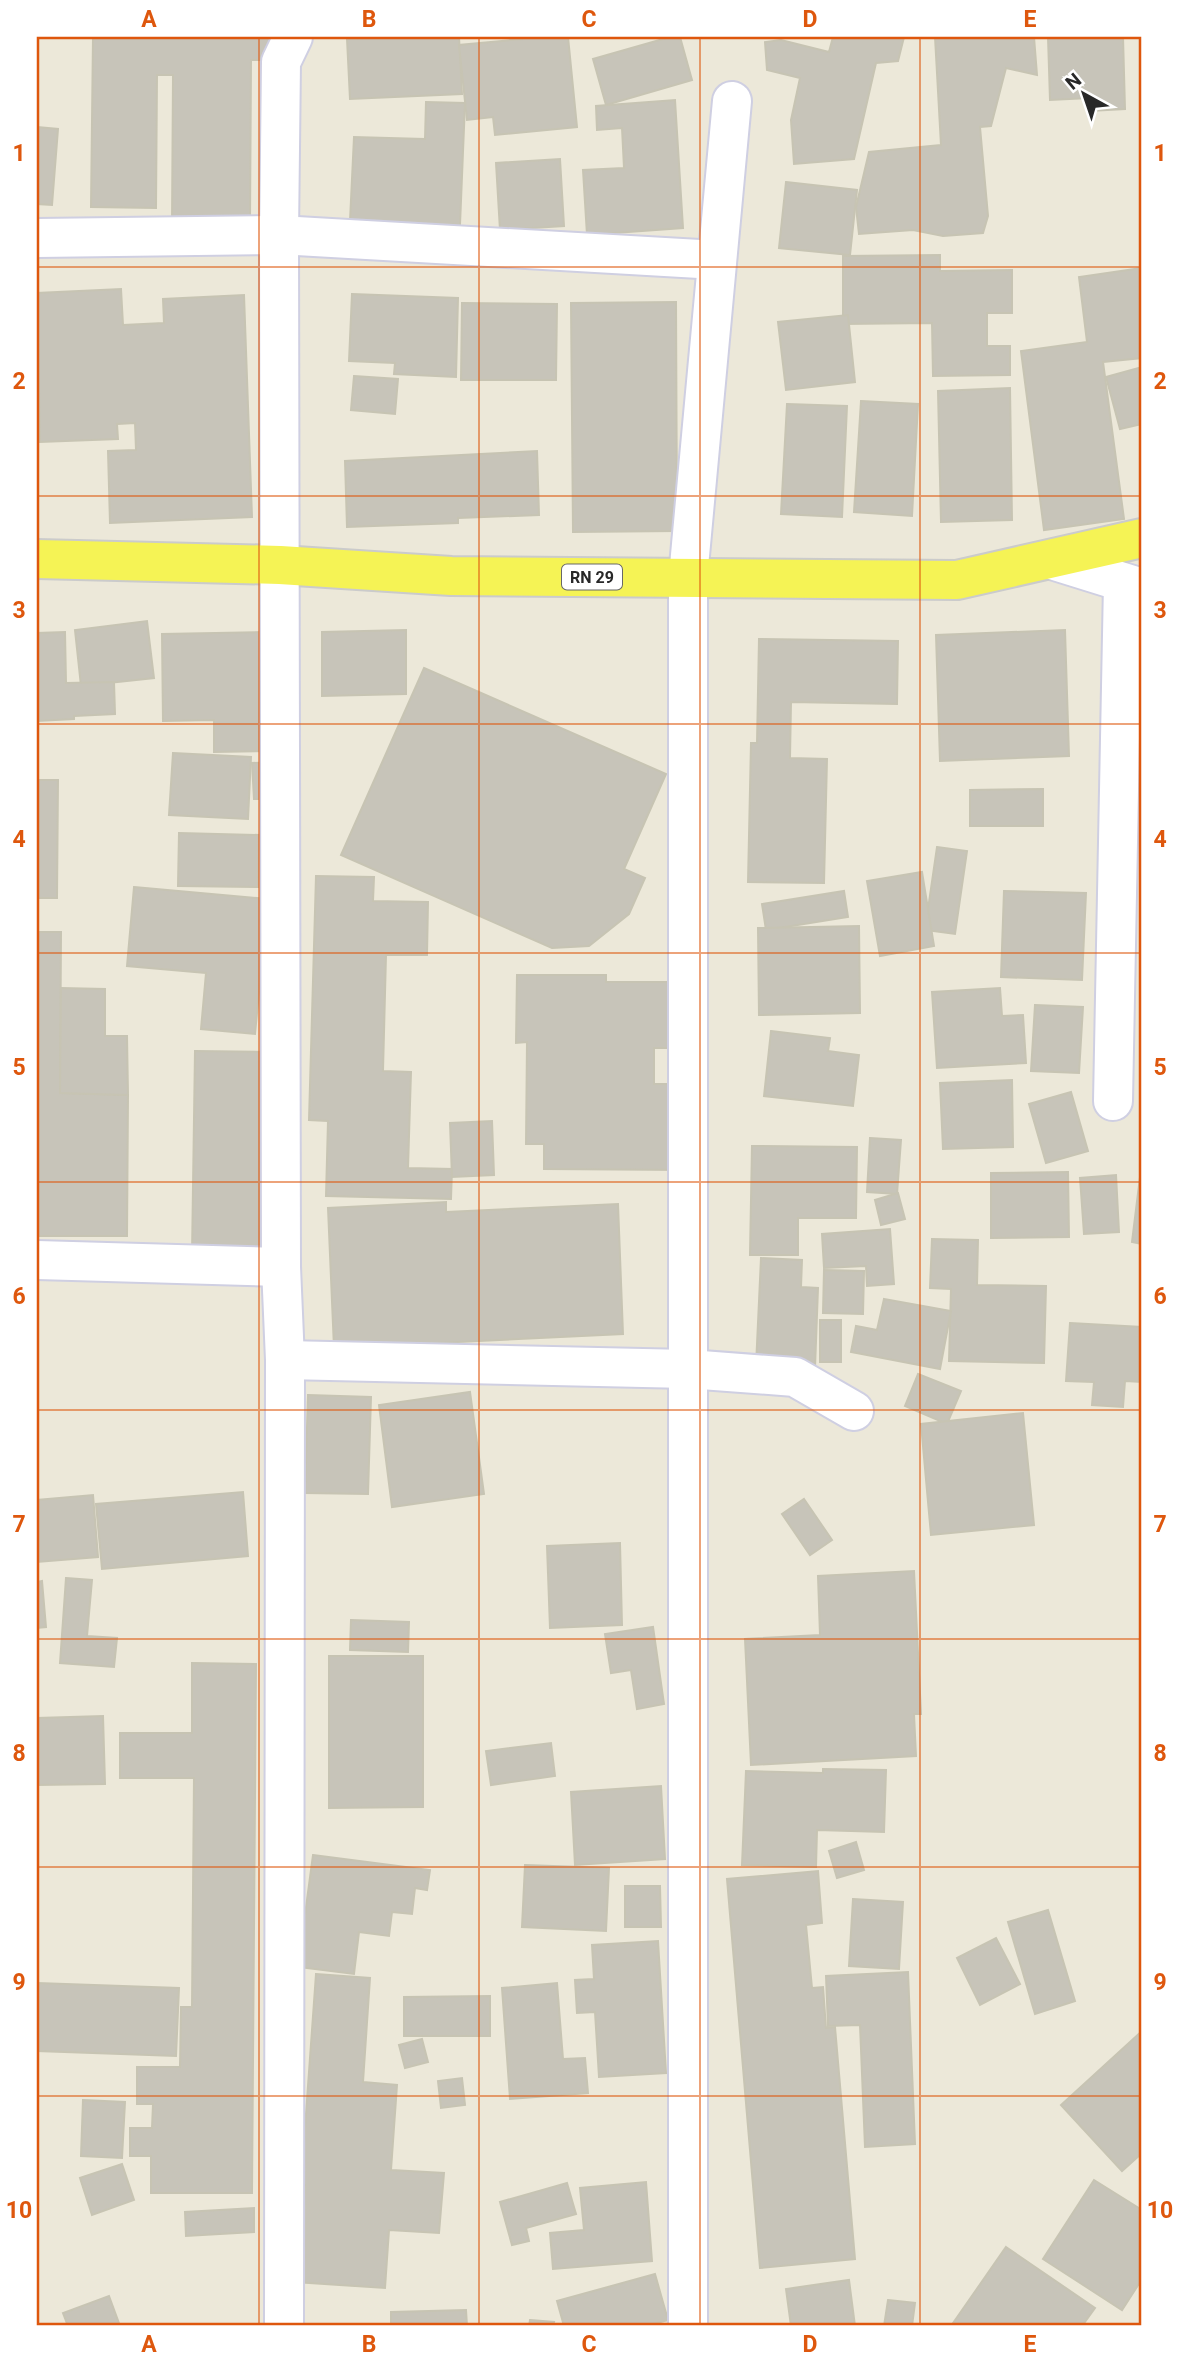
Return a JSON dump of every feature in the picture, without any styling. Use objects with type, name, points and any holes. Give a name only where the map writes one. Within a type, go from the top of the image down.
[{"type":"main road","name":"RN 29","points":[[37,559],[281,565],[451,576],[957,580],[1142,538]]},
{"type":"street","points":[[284,2326],[285,1360],[281,1267],[279,235],[281,62],[293,37]]},
{"type":"street","points":[[688,2326],[688,577],[732,101]]},
{"type":"street","points":[[37,238],[279,235],[717,260]]},
{"type":"street","points":[[1052,560],[1133,586],[1114,1101]]},
{"type":"street","points":[[37,1261],[281,1267]]},
{"type":"street","points":[[285,1360],[688,1368],[795,1377],[854,1411]]},
{"type":"building","points":[[93,37],[269,37],[269,60],[251,60],[250,225],[172,225],[173,75],[157,75],[156,208],[91,207]]},
{"type":"building","points":[[459,37],[462,94],[350,99],[347,39]]},
{"type":"building","points":[[522,37],[568,37],[577,127],[495,135],[493,117],[467,120],[459,45]]},
{"type":"building","points":[[670,37],[680,37],[692,80],[606,105],[593,59]]},
{"type":"building","points":[[833,37],[904,37],[898,61],[876,63],[854,159],[794,164],[791,120],[800,78],[767,70],[765,42],[781,40],[829,52]]},
{"type":"building","points":[[935,37],[1034,37],[1037,75],[1006,68],[991,126],[980,127],[988,216],[983,233],[943,236],[913,230],[859,234],[856,207],[869,152],[941,145]]},
{"type":"building","points":[[1048,37],[1123,37],[1125,109],[1090,111],[1090,98],[1050,100]]},
{"type":"building","points":[[675,100],[683,228],[587,235],[583,170],[624,168],[622,128],[597,130],[596,106]]},
{"type":"building","points":[[426,102],[465,103],[460,225],[350,221],[354,137],[425,139]]},
{"type":"building","points":[[37,127],[58,129],[52,205],[37,204]]},
{"type":"building","points":[[560,159],[564,226],[500,230],[496,163]]},
{"type":"building","points":[[786,182],[857,190],[850,255],[779,248]]},
{"type":"building","points":[[940,255],[940,271],[1012,270],[1012,313],[987,313],[987,346],[1010,346],[1010,375],[933,376],[932,323],[843,324],[843,256]]},
{"type":"building","points":[[1142,268],[1142,358],[1103,362],[1124,519],[1044,530],[1021,351],[1087,342],[1079,277]]},
{"type":"building","points":[[121,289],[123,325],[164,323],[163,299],[244,295],[252,517],[110,523],[108,451],[136,450],[135,423],[117,424],[118,439],[40,442],[37,293]]},
{"type":"building","points":[[352,294],[458,298],[456,377],[394,374],[395,363],[349,361]]},
{"type":"building","points":[[676,302],[677,531],[573,532],[571,303]]},
{"type":"building","points":[[462,303],[557,304],[556,380],[461,380]]},
{"type":"building","points":[[848,315],[855,382],[786,390],[778,322]]},
{"type":"building","points":[[1142,367],[1142,424],[1120,429],[1106,377]]},
{"type":"building","points":[[354,376],[398,379],[395,414],[351,410]]},
{"type":"building","points":[[1010,388],[1012,520],[941,522],[938,391]]},
{"type":"building","points":[[861,401],[918,404],[912,516],[854,512]]},
{"type":"building","points":[[787,404],[847,406],[842,517],[781,514]]},
{"type":"building","points":[[537,451],[539,515],[458,518],[458,523],[347,527],[345,461]]},
{"type":"building","points":[[147,621],[154,678],[81,686],[75,630]]},
{"type":"building","points":[[406,630],[406,694],[322,696],[322,632]]},
{"type":"building","points":[[1065,630],[1069,756],[940,761],[936,635]]},
{"type":"building","points":[[65,632],[66,683],[114,682],[115,714],[37,721],[37,633]]},
{"type":"building","points":[[265,632],[277,751],[214,752],[214,720],[163,721],[162,634]]},
{"type":"building","points":[[759,639],[898,641],[897,704],[791,702],[790,758],[827,759],[824,883],[748,882],[751,743],[757,743]]},
{"type":"building","points":[[424,668],[666,774],[624,869],[645,878],[629,914],[589,946],[552,948],[341,855]]},
{"type":"building","points":[[173,753],[251,757],[248,819],[169,815]]},
{"type":"building","points":[[274,762],[275,799],[254,799],[252,763]]},
{"type":"building","points":[[37,780],[58,780],[57,898],[37,898]]},
{"type":"building","points":[[1043,789],[1043,826],[970,826],[970,790]]},
{"type":"building","points":[[179,833],[259,835],[258,887],[178,886]]},
{"type":"building","points":[[937,847],[967,851],[955,934],[925,930]]},
{"type":"building","points":[[922,872],[934,946],[880,956],[867,881]]},
{"type":"building","points":[[316,876],[374,877],[373,901],[428,902],[427,955],[386,955],[383,1071],[411,1072],[408,1168],[452,1169],[451,1199],[326,1196],[328,1121],[309,1120]]},
{"type":"building","points":[[134,887],[268,899],[255,1034],[201,1029],[206,973],[127,966]]},
{"type":"building","points":[[844,891],[848,917],[766,930],[762,904]]},
{"type":"building","points":[[1004,891],[1086,893],[1082,980],[1001,977]]},
{"type":"building","points":[[859,926],[860,1013],[759,1015],[758,928]]},
{"type":"building","points":[[37,932],[61,932],[60,1093],[128,1095],[127,1236],[37,1236]]},
{"type":"building","points":[[517,975],[606,975],[606,982],[669,982],[669,1048],[654,1048],[654,1084],[684,1084],[684,1170],[544,1169],[544,1144],[526,1144],[527,1042],[516,1043]]},
{"type":"building","points":[[61,988],[105,989],[105,1036],[127,1036],[128,1095],[60,1093]]},
{"type":"building","points":[[1000,988],[1002,1016],[1023,1015],[1026,1063],[937,1068],[932,992]]},
{"type":"building","points":[[1035,1005],[1083,1007],[1079,1073],[1031,1071]]},
{"type":"building","points":[[771,1031],[830,1038],[828,1051],[859,1055],[853,1106],[764,1096]]},
{"type":"building","points":[[195,1051],[268,1052],[265,1256],[192,1255]]},
{"type":"building","points":[[1012,1080],[1013,1147],[943,1149],[940,1083]]},
{"type":"building","points":[[1071,1092],[1088,1151],[1046,1163],[1029,1104]]},
{"type":"building","points":[[492,1121],[494,1175],[452,1177],[450,1123]]},
{"type":"building","points":[[870,1138],[901,1140],[897,1194],[867,1192]]},
{"type":"building","points":[[752,1146],[857,1147],[856,1218],[798,1218],[798,1255],[750,1255]]},
{"type":"building","points":[[1142,1169],[1142,1244],[1132,1242]]},
{"type":"building","points":[[1068,1172],[1069,1237],[991,1238],[991,1173]]},
{"type":"building","points":[[1116,1175],[1119,1232],[1084,1234],[1080,1178]]},
{"type":"building","points":[[898,1193],[905,1219],[881,1225],[875,1200]]},
{"type":"building","points":[[446,1202],[446,1212],[618,1204],[623,1334],[334,1348],[328,1208]]},
{"type":"building","points":[[890,1229],[894,1284],[867,1286],[866,1266],[824,1268],[822,1234]]},
{"type":"building","points":[[932,1239],[978,1240],[977,1285],[1046,1286],[1044,1363],[949,1361],[951,1289],[930,1288]]},
{"type":"building","points":[[761,1258],[802,1260],[801,1287],[818,1288],[815,1368],[756,1366]]},
{"type":"building","points":[[824,1270],[864,1271],[863,1314],[823,1313]]},
{"type":"building","points":[[884,1299],[951,1311],[940,1369],[851,1352],[856,1326],[877,1330]]},
{"type":"building","points":[[820,1320],[841,1320],[841,1362],[820,1362]]},
{"type":"building","points":[[1070,1323],[1142,1327],[1142,1382],[1125,1381],[1123,1407],[1092,1405],[1094,1382],[1066,1381]]},
{"type":"building","points":[[918,1374],[961,1391],[947,1424],[905,1406]]},
{"type":"building","points":[[470,1392],[484,1494],[392,1507],[379,1405]]},
{"type":"building","points":[[308,1395],[371,1397],[368,1494],[305,1493]]},
{"type":"building","points":[[1023,1413],[1034,1525],[931,1535],[921,1424]]},
{"type":"building","points":[[243,1492],[248,1556],[102,1569],[96,1504]]},
{"type":"building","points":[[93,1495],[98,1557],[37,1562],[37,1500]]},
{"type":"building","points":[[804,1499],[832,1540],[810,1555],[782,1514]]},
{"type":"building","points":[[620,1543],[622,1625],[550,1628],[547,1546]]},
{"type":"building","points":[[914,1571],[921,1714],[914,1714],[916,1756],[751,1765],[745,1639],[820,1635],[818,1576]]},
{"type":"building","points":[[66,1578],[92,1580],[87,1636],[117,1638],[114,1667],[60,1663]]},
{"type":"building","points":[[42,1581],[46,1627],[37,1628],[37,1582]]},
{"type":"building","points":[[351,1620],[409,1622],[408,1652],[350,1650]]},
{"type":"building","points":[[653,1627],[664,1704],[637,1709],[631,1670],[611,1673],[605,1634]]},
{"type":"building","points":[[329,1656],[423,1656],[423,1807],[329,1808]]},
{"type":"building","points":[[192,1663],[256,1664],[252,2193],[151,2193],[151,2156],[130,2156],[130,2128],[152,2128],[153,2104],[137,2104],[137,2067],[180,2067],[181,2007],[192,2007],[194,1778],[120,1778],[120,1733],[192,1733]]},
{"type":"building","points":[[103,1716],[105,1784],[37,1785],[37,1718]]},
{"type":"building","points":[[551,1743],[555,1776],[491,1785],[486,1751]]},
{"type":"building","points":[[823,1769],[886,1770],[884,1832],[817,1830],[816,1867],[742,1865],[746,1771],[823,1773]]},
{"type":"building","points":[[661,1786],[665,1859],[575,1865],[571,1792]]},
{"type":"building","points":[[856,1842],[864,1870],[837,1878],[829,1851]]},
{"type":"building","points":[[313,1855],[430,1870],[427,1890],[415,1888],[412,1914],[392,1912],[389,1936],[359,1932],[354,1974],[298,1967]]},
{"type":"building","points":[[525,1865],[609,1868],[606,1931],[522,1927]]},
{"type":"building","points":[[818,1871],[822,1923],[806,1925],[812,1988],[823,1987],[826,2028],[835,2027],[855,2259],[760,2268],[727,1879]]},
{"type":"building","points":[[625,1886],[660,1886],[661,1927],[625,1927]]},
{"type":"building","points":[[853,1899],[903,1902],[899,1969],[849,1966]]},
{"type":"building","points":[[1048,1910],[1075,2001],[1035,2014],[1008,1922]]},
{"type":"building","points":[[996,1938],[1020,1984],[980,2005],[957,1958]]},
{"type":"building","points":[[658,1941],[666,2073],[599,2077],[595,2012],[577,2013],[575,1980],[594,1979],[592,1945]]},
{"type":"building","points":[[908,1972],[915,2144],[865,2147],[860,2025],[828,2026],[826,1976]]},
{"type":"building","points":[[316,1974],[370,1978],[363,2082],[397,2085],[391,2170],[444,2173],[439,2233],[389,2230],[385,2288],[295,2282],[302,2232],[305,2185],[301,2184]]},
{"type":"building","points":[[37,1983],[179,1988],[176,2056],[37,2051]]},
{"type":"building","points":[[557,1983],[563,2059],[585,2058],[588,2093],[510,2099],[502,1988]]},
{"type":"building","points":[[490,1996],[490,2036],[404,2036],[404,1997]]},
{"type":"building","points":[[1142,2031],[1142,2153],[1122,2171],[1061,2105]]},
{"type":"building","points":[[422,2039],[428,2062],[405,2068],[399,2045]]},
{"type":"building","points":[[462,2078],[465,2105],[441,2108],[438,2081]]},
{"type":"building","points":[[83,2100],[125,2102],[122,2158],[81,2156]]},
{"type":"building","points":[[122,2164],[134,2200],[92,2215],[80,2178]]},
{"type":"building","points":[[1094,2180],[1142,2210],[1142,2279],[1122,2310],[1043,2259]]},
{"type":"building","points":[[646,2182],[652,2261],[553,2269],[550,2233],[584,2230],[580,2188]]},
{"type":"building","points":[[567,2183],[576,2214],[526,2228],[529,2241],[512,2245],[500,2202]]},
{"type":"building","points":[[254,2208],[254,2232],[186,2236],[185,2212]]},
{"type":"building","points":[[1006,2247],[1095,2308],[1082,2326],[951,2326]]},
{"type":"building","points":[[655,2274],[668,2320],[646,2326],[564,2326],[557,2301]]},
{"type":"building","points":[[849,2280],[855,2326],[791,2326],[786,2289]]},
{"type":"building","points":[[109,2296],[120,2326],[68,2326],[63,2313]]},
{"type":"building","points":[[888,2300],[915,2303],[912,2326],[884,2326]]},
{"type":"building","points":[[466,2310],[467,2326],[391,2326],[391,2312]]},
{"type":"building","points":[[530,2320],[554,2322],[553,2326],[529,2326]]}]
